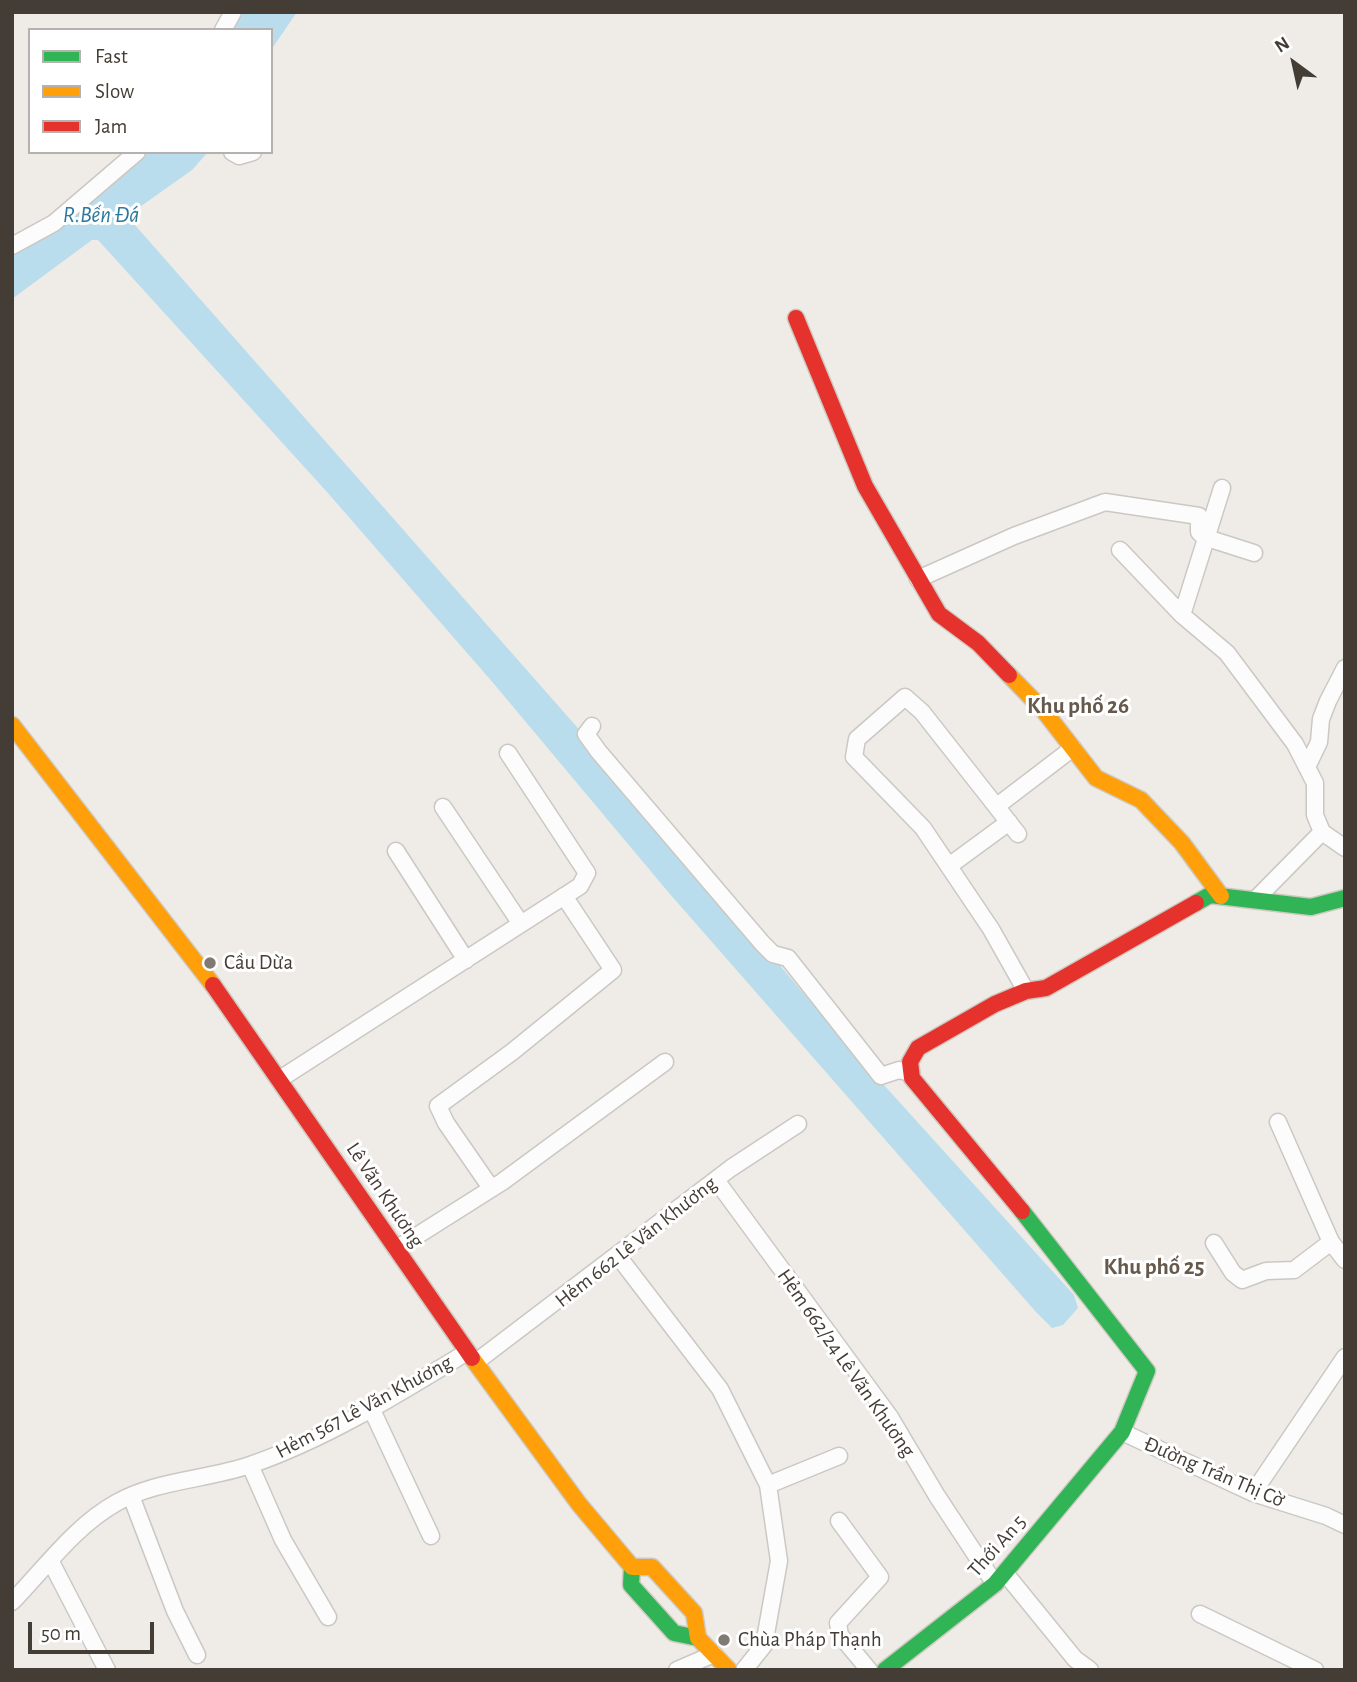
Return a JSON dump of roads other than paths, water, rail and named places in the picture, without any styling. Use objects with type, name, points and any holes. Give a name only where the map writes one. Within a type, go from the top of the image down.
[{"type":"street","points":[[12,246],[54,223],[135,154]]},
{"type":"street","points":[[796,318],[864,486],[939,614],[978,643],[1044,711],[1096,778],[1141,800],[1182,843],[1222,896]]},
{"type":"street","points":[[1182,615],[1204,537],[1222,488]]},
{"type":"street","points":[[918,579],[1014,536],[1104,502],[1199,516],[1199,532],[1204,537],[1254,553]]},
{"type":"street","points":[[1120,550],[1182,615],[1227,653],[1296,744],[1315,783],[1315,815],[1322,832],[1345,848]]},
{"type":"street","points":[[1307,767],[1319,742],[1325,710],[1345,668]]},
{"type":"street","points":[[949,866],[1014,828],[922,712],[905,697],[857,738],[854,757],[923,828],[1026,991]]},
{"type":"street","name":"Lê Văn Khương","points":[[12,725],[89,828],[234,1012],[471,1357],[579,1504],[632,1567],[652,1567],[694,1613],[698,1638],[729,1670]]},
{"type":"street","points":[[592,726],[586,734],[599,752],[762,943],[773,954],[788,958],[881,1076],[899,1070],[911,1073],[910,1062],[918,1048],[995,1004],[1026,991],[1046,988],[1210,895],[1311,907],[1345,898]]},
{"type":"street","points":[[997,806],[1073,748]]},
{"type":"street","points":[[280,1079],[580,886],[587,873],[508,753]]},
{"type":"street","points":[[443,807],[521,924]]},
{"type":"street","points":[[1255,900],[1322,832]]},
{"type":"street","points":[[396,851],[466,960]]},
{"type":"street","points":[[491,1188],[446,1123],[438,1106],[512,1052],[613,970],[564,896]]},
{"type":"street","points":[[396,1249],[491,1188],[601,1111],[665,1062]]},
{"type":"street","name":"Thới An 5","points":[[885,1670],[1000,1579],[1122,1432],[1147,1371],[984,1162],[912,1078],[911,1073]]},
{"type":"street","points":[[1278,1122],[1331,1242],[1345,1260]]},
{"type":"street","name":"Hẻm 662 Lê Văn Khương","points":[[471,1357],[618,1256],[754,1151],[799,1124]]},
{"type":"street","name":"Hẻm 662/24 Lê Văn Khương","points":[[716,1180],[890,1417],[1000,1579],[1075,1659],[1090,1670]]},
{"type":"street","points":[[1214,1243],[1233,1273],[1242,1280],[1266,1270],[1294,1270],[1331,1242]]},
{"type":"street","points":[[618,1256],[720,1389],[768,1485],[779,1561],[773,1610],[764,1645],[744,1670]]},
{"type":"street","name":"Hẻm 567 Lê Văn Khương","points":[[12,1602],[82,1528],[131,1496],[250,1465],[281,1454],[471,1357]]},
{"type":"street","points":[[1253,1493],[1345,1357]]},
{"type":"street","points":[[371,1408],[431,1536]]},
{"type":"street","name":"Đường Trần Thị Cờ","points":[[1122,1432],[1253,1493],[1326,1516],[1345,1525]]},
{"type":"street","points":[[768,1485],[839,1456]]},
{"type":"street","points":[[250,1465],[279,1532],[328,1617]]},
{"type":"street","points":[[131,1496],[175,1611],[197,1655]]},
{"type":"street","points":[[839,1521],[880,1577],[838,1623],[841,1635],[869,1670]]},
{"type":"street","points":[[51,1562],[107,1670]]},
{"type":"street","points":[[632,1567],[631,1585],[674,1633],[698,1638]]},
{"type":"street","points":[[1200,1614],[1315,1670]]},
{"type":"street","points":[[677,1670],[714,1654]]},
{"type":"water","points":[[237,12],[297,12],[273,47],[273,28],[231,28]]},
{"type":"water","name":"R.Bến Đá","points":[[141,154],[206,154],[192,170],[127,216],[628,785],[836,1032],[1074,1295],[1078,1308],[1063,1325],[1052,1328],[1036,1312],[669,893],[494,684],[327,492],[98,240],[92,240],[12,299],[12,243]]},
{"type":"place","name":"Cầu Dừa","points":[[210,963]]},
{"type":"place","name":"Chùa Pháp Thạnh","points":[[724,1640]]},
{"type":"district","name":"Khu phố 26","points":[[1078,706]]},
{"type":"district","name":"Khu phố 25","points":[[1154,1267]]}]
